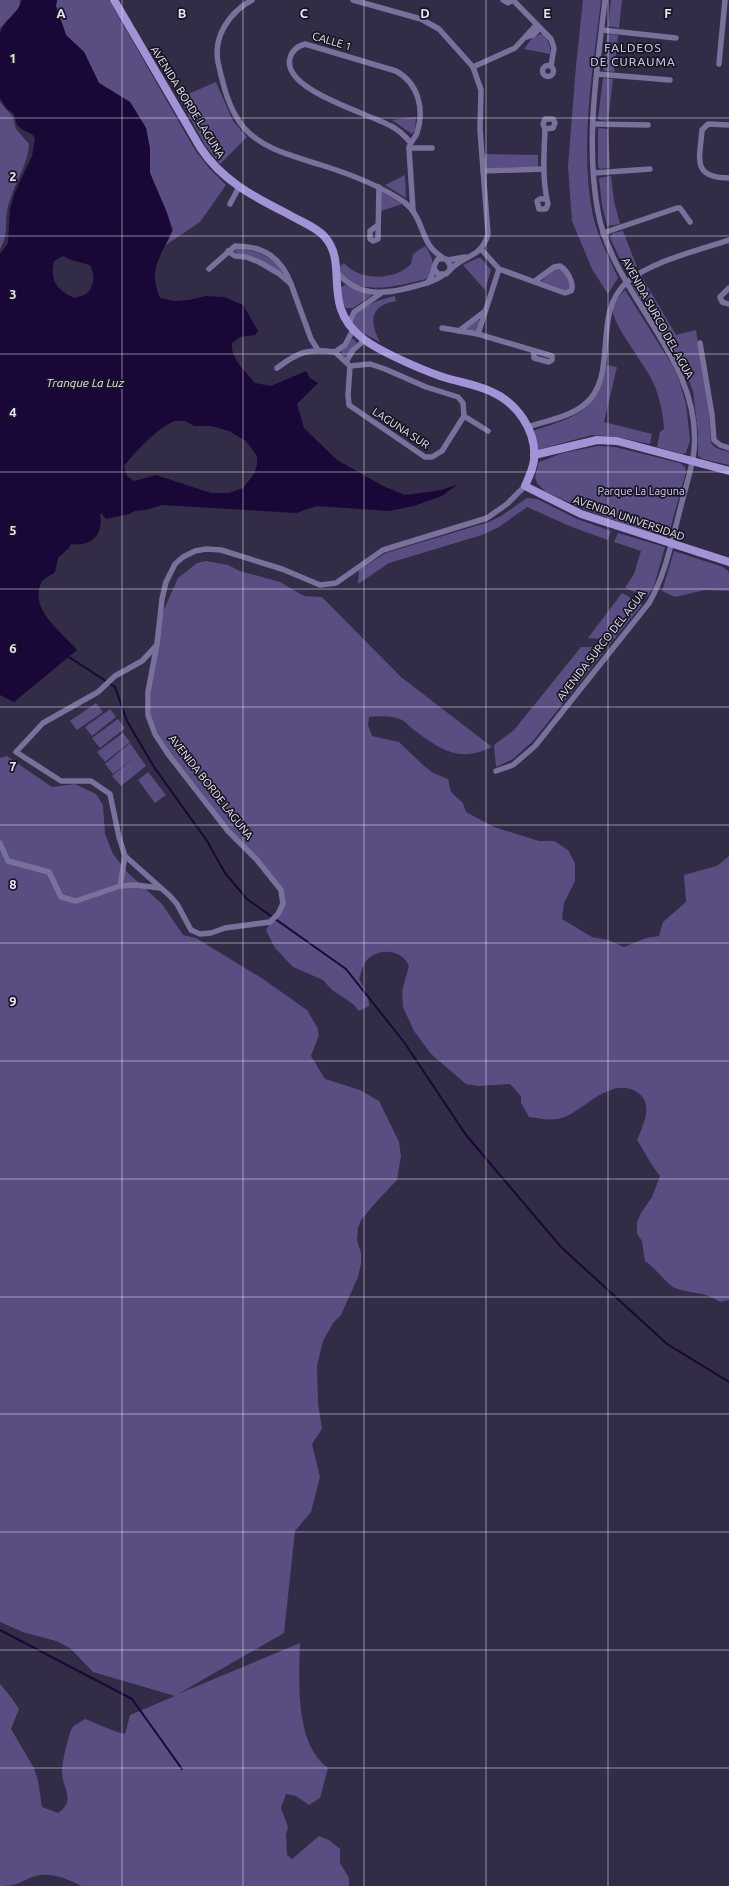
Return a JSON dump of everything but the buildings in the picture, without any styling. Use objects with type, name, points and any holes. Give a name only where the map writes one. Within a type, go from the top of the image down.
[{"type":"street","name":"AVENIDA BORDE LAGUNA","points":[[114,0],[204,153],[219,171],[239,187],[320,232],[328,241],[333,252],[339,308],[351,327],[365,340],[439,376],[496,394],[514,408],[528,427],[534,455],[531,473],[526,486],[515,497],[487,518],[383,550],[336,583],[320,585],[282,569],[220,550],[206,549],[194,551],[183,557],[175,564],[167,578],[162,600],[157,644],[147,702],[148,715],[155,734],[168,754],[228,831],[257,860],[281,890],[283,904],[278,914],[270,922],[225,928],[211,934],[200,934],[192,930],[177,904],[125,856]]},
{"type":"street","points":[[252,0],[232,17],[222,32],[216,48],[220,72],[227,95],[238,119],[254,137],[285,155],[350,174],[379,187],[405,203],[413,210],[433,249],[436,261],[435,270],[432,277],[426,284]]},
{"type":"street","points":[[335,352],[345,344],[354,312],[380,294],[426,284],[450,270],[456,264],[473,256],[481,249],[488,230],[480,130],[481,90],[472,67],[439,29],[421,19],[353,0]]},
{"type":"street","points":[[503,0],[508,3],[513,0],[550,39],[554,48],[551,66]]},
{"type":"street","name":"AVENIDA SURCO DEL AGUA","points":[[496,771],[513,765],[535,746],[649,603],[657,588],[671,544],[692,460],[694,436],[690,402],[686,388],[676,366],[626,282],[612,255],[603,233],[598,212],[594,173],[593,124],[597,74],[606,0]]},
{"type":"street","points":[[719,64],[727,7],[725,0]]},
{"type":"street","points":[[472,67],[515,48],[527,37],[533,35],[538,26]]},
{"type":"street","points":[[602,30],[676,38]]},
{"type":"street","name":"CALLE 1","points":[[305,44],[390,69],[405,77],[415,89],[419,98],[420,117],[417,134],[409,145],[402,133],[391,126],[369,115],[319,95],[304,85],[290,70],[290,59],[298,46],[305,44]]},
{"type":"street","points":[[597,74],[670,80]]},
{"type":"street","points":[[593,124],[648,125]]},
{"type":"street","points":[[729,125],[712,124],[704,127],[702,130],[700,165],[704,173],[729,178]]},
{"type":"street","points":[[545,129],[543,169],[546,199]]},
{"type":"street","points":[[413,210],[409,145],[432,148]]},
{"type":"street","points":[[483,171],[543,169]]},
{"type":"street","points":[[594,173],[650,169]]},
{"type":"street","points":[[230,204],[239,187]]},
{"type":"street","points":[[378,225],[379,187]]},
{"type":"street","points":[[603,233],[677,208],[680,208],[690,222]]},
{"type":"street","points":[[528,427],[566,415],[583,406],[589,400],[601,376],[611,304],[626,282],[639,272],[653,266],[729,240]]},
{"type":"street","points":[[209,269],[235,246],[246,246],[275,257],[286,270],[311,339],[318,350]]},
{"type":"street","points":[[433,249],[450,265],[450,270]]},
{"type":"street","points":[[481,249],[499,269],[565,293],[571,291],[573,288],[573,284],[565,269],[560,266],[554,266],[535,281]]},
{"type":"street","points":[[228,251],[235,256],[246,257],[259,262],[278,273],[291,284]]},
{"type":"street","points":[[436,261],[473,256]]},
{"type":"street","points":[[478,334],[484,311],[499,269]]},
{"type":"street","points":[[335,270],[348,283],[364,290],[380,294]]},
{"type":"street","points":[[435,270],[438,274],[443,274]]},
{"type":"street","points":[[336,285],[348,283]]},
{"type":"street","points":[[729,288],[720,297],[722,302],[729,304]]},
{"type":"street","points":[[339,308],[354,312]]},
{"type":"street","points":[[459,331],[484,311]]},
{"type":"street","points":[[442,328],[478,334],[534,352]]},
{"type":"street","points":[[348,364],[353,350],[365,340]]},
{"type":"street","points":[[700,344],[712,415],[714,440],[720,445],[729,448]]},
{"type":"street","points":[[277,368],[291,358],[306,352],[318,350],[335,352],[348,364],[370,364],[458,397],[463,403],[464,416],[488,431]]},
{"type":"street","name":"LAGUNA SUR","points":[[348,364],[349,405],[425,457],[432,457],[442,451],[464,416]]},
{"type":"street","points":[[534,455],[597,440],[617,441],[729,471]]},
{"type":"street","points":[[531,473],[532,482],[539,494]]},
{"type":"street","name":"AVENIDA UNIVERSIDAD","points":[[526,486],[539,494],[581,514],[729,562]]},
{"type":"street","points":[[515,497],[529,493],[539,494]]},
{"type":"street","points":[[120,886],[125,856],[119,837],[110,794],[91,781],[61,781],[16,752],[43,723],[98,692],[114,676],[142,661],[157,644]]},
{"type":"street","points":[[0,843],[8,861],[49,872],[61,897],[76,901],[120,886],[136,885],[160,888]]},
{"type":"green space","points":[[0,0],[20,0],[19,8],[0,28]]},
{"type":"green space","points":[[57,0],[109,0],[195,150],[209,168],[226,185],[200,222],[166,245],[173,230],[150,173],[150,149],[146,128],[130,102],[99,83],[84,52],[66,35],[56,6]]},
{"type":"green space","points":[[583,0],[601,0],[591,80],[587,135],[587,162],[589,189],[595,224],[618,278],[608,294],[592,269],[572,221],[568,166]]},
{"type":"green space","points":[[611,0],[622,0],[619,28],[608,26]]},
{"type":"green space","points":[[543,33],[549,43],[550,54],[524,49],[533,37]]},
{"type":"green space","points":[[610,34],[618,35],[614,72],[605,71],[603,69],[607,36]]},
{"type":"green space","points":[[603,78],[613,79],[608,121],[599,120],[598,118]]},
{"type":"green space","points":[[216,82],[233,121],[247,137],[220,164],[205,145],[179,98]]},
{"type":"green space","points":[[0,102],[13,117],[16,129],[29,144],[26,160],[10,199],[3,244],[0,249]]},
{"type":"green space","points":[[416,117],[415,130],[412,134],[392,120]]},
{"type":"green space","points":[[598,129],[608,129],[610,168],[600,169],[598,167]]},
{"type":"green space","points":[[485,154],[538,155],[538,167],[485,168]]},
{"type":"green space","points":[[405,175],[406,198],[385,185]]},
{"type":"green space","points":[[611,176],[614,201],[620,224],[607,226],[602,205],[599,178]]},
{"type":"green space","points":[[380,191],[402,204],[381,211]]},
{"type":"green space","points":[[623,231],[637,267],[629,272],[626,271],[610,238],[613,233]]},
{"type":"green space","points":[[425,246],[432,259],[432,271],[426,279],[416,282],[391,287],[365,287],[353,284],[345,277],[339,267],[344,263],[351,269],[368,276],[377,277],[396,274],[411,264],[413,254]]},
{"type":"green space","points":[[237,248],[268,257],[283,271],[281,273],[237,254],[234,250]]},
{"type":"green space","points":[[481,258],[491,270],[485,290],[463,265]]},
{"type":"green space","points":[[556,268],[563,270],[571,287],[567,291],[541,281]]},
{"type":"green space","points":[[642,277],[676,335],[696,330],[709,415],[711,443],[716,448],[729,452],[729,465],[703,459],[698,456],[698,432],[693,391],[683,366],[644,307],[632,284]]},
{"type":"green space","points":[[345,285],[370,294],[371,296],[353,308],[346,308],[341,302],[341,287]]},
{"type":"green space","points":[[625,290],[672,365],[679,380],[686,404],[690,440],[686,453],[683,454],[657,447],[660,432],[664,429],[661,407],[657,393],[652,379],[614,317],[613,308],[615,302]]},
{"type":"green space","points":[[395,296],[396,301],[381,306],[374,315],[374,327],[380,342],[359,331],[352,321],[358,312],[370,304]]},
{"type":"green space","points":[[477,319],[480,321],[476,332],[465,329]]},
{"type":"green space","points":[[351,339],[354,339],[357,343],[345,357],[342,355],[341,351]]},
{"type":"green space","points":[[605,365],[617,367],[604,422],[652,434],[650,444],[616,437],[592,435],[537,450],[533,431],[570,418],[586,407],[600,386]]},
{"type":"green space","name":"Parque La Laguna","points":[[598,446],[615,447],[680,463],[685,467],[686,472],[668,537],[665,538],[586,510],[546,492],[537,483],[535,477],[539,462],[563,453]]},
{"type":"green space","points":[[527,498],[537,499],[577,519],[611,531],[608,540],[572,527],[527,507],[499,527],[482,535],[389,563],[358,584],[359,570],[386,553],[489,522],[501,516]]},
{"type":"green space","points":[[618,533],[665,547],[654,586],[647,597],[625,588],[634,574],[641,551],[614,542]]},
{"type":"green space","points":[[674,551],[723,567],[729,572],[729,591],[705,590],[675,597],[662,591]]},
{"type":"green space","points":[[206,561],[228,565],[240,571],[280,582],[304,596],[322,597],[401,677],[492,747],[470,754],[451,752],[433,743],[398,718],[382,716],[369,717],[368,725],[372,736],[399,742],[433,773],[448,779],[451,792],[463,803],[466,812],[494,827],[539,841],[554,841],[568,850],[575,863],[575,881],[564,903],[562,919],[592,937],[608,940],[624,947],[646,938],[659,936],[663,922],[686,902],[684,875],[717,866],[729,856],[729,1300],[720,1302],[703,1294],[672,1287],[653,1267],[645,1261],[642,1241],[637,1234],[637,1222],[641,1213],[652,1197],[660,1176],[637,1140],[645,1120],[646,1107],[645,1101],[635,1091],[617,1088],[606,1092],[560,1119],[539,1119],[529,1117],[521,1103],[521,1096],[510,1084],[478,1086],[466,1084],[431,1054],[414,1031],[403,1007],[402,991],[409,966],[406,960],[401,956],[395,953],[383,952],[371,956],[366,961],[359,979],[368,996],[369,1006],[359,1011],[353,1004],[332,990],[323,980],[293,967],[275,948],[266,930],[278,910],[282,894],[171,755],[151,721],[151,685],[163,612],[178,578],[197,563]]},
{"type":"green space","points":[[622,593],[641,603],[642,605],[609,645],[599,639],[588,638]]},
{"type":"green space","points":[[581,647],[596,647],[603,653],[533,741],[513,759],[496,767],[494,745],[514,730]]},
{"type":"green space","points":[[96,703],[103,712],[77,730],[70,721]]},
{"type":"green space","points":[[110,709],[116,717],[92,736],[85,727]]},
{"type":"green space","points":[[118,719],[125,728],[100,748],[92,738]]},
{"type":"green space","points":[[123,733],[130,742],[105,762],[97,752]]},
{"type":"green space","points":[[130,743],[146,766],[121,786],[112,776],[136,756],[113,774],[105,764]]},
{"type":"green space","points":[[7,756],[52,787],[75,784],[96,794],[103,805],[105,834],[113,854],[127,872],[162,904],[183,935],[196,938],[263,979],[307,1010],[317,1027],[319,1035],[311,1056],[325,1079],[360,1090],[379,1101],[399,1142],[401,1156],[397,1180],[361,1220],[358,1228],[357,1240],[361,1253],[361,1264],[358,1277],[341,1315],[333,1323],[323,1341],[317,1366],[318,1403],[322,1429],[312,1444],[320,1477],[311,1512],[295,1531],[284,1633],[178,1694],[300,1643],[299,1687],[305,1732],[317,1757],[328,1768],[320,1798],[309,1805],[296,1796],[286,1794],[281,1808],[288,1827],[286,1835],[287,1855],[292,1859],[319,1836],[329,1840],[340,1849],[340,1863],[349,1878],[349,1886],[81,1886],[65,1879],[42,1875],[19,1883],[0,1886],[0,1684],[19,1709],[11,1729],[34,1768],[38,1781],[42,1807],[58,1813],[66,1804],[67,1794],[62,1769],[67,1743],[72,1728],[76,1724],[85,1719],[125,1734],[130,1715],[175,1696],[93,1672],[70,1648],[56,1641],[23,1632],[0,1622],[0,758]]},
{"type":"green space","points":[[148,772],[166,795],[155,803],[138,780]]},
{"type":"water","name":"Tranque La Luz","points":[[22,0],[57,0],[56,6],[66,35],[84,52],[99,83],[130,102],[146,128],[150,149],[150,173],[167,213],[172,230],[160,255],[155,271],[156,288],[160,298],[174,301],[189,300],[206,296],[224,297],[243,305],[258,331],[255,335],[240,337],[232,343],[233,354],[236,360],[255,383],[271,386],[306,371],[310,378],[318,383],[297,404],[304,428],[337,460],[383,486],[405,495],[442,490],[458,484],[442,496],[414,506],[389,511],[317,506],[296,513],[162,505],[106,519],[102,514],[100,514],[101,521],[98,534],[85,544],[71,544],[69,548],[58,558],[55,572],[41,583],[38,593],[39,602],[49,620],[77,650],[14,702],[0,695],[0,254],[8,243],[10,209],[15,192],[32,156],[35,138],[32,134],[23,130],[17,125],[14,114],[7,109],[0,98],[0,33],[2,28],[20,5]],"holes":[[[63,256],[71,260],[90,265],[93,272],[93,283],[92,287],[86,294],[74,298],[59,288],[56,284],[53,274],[54,261]],[[174,421],[185,421],[194,426],[211,426],[229,431],[246,441],[257,456],[257,465],[254,474],[243,488],[229,493],[211,493],[156,475],[134,481],[127,476],[124,466],[129,460],[160,429]]]},
{"type":"waterway","points":[[69,657],[115,687],[127,721],[154,767],[207,841],[225,873],[247,899],[346,969],[404,1042],[466,1135],[561,1247],[667,1344],[729,1382]]},
{"type":"waterway","points":[[0,1630],[132,1699],[182,1769]]},
{"type":"district","name":"FALDEOS DE CURAUMA","points":[[633,55]]}]
